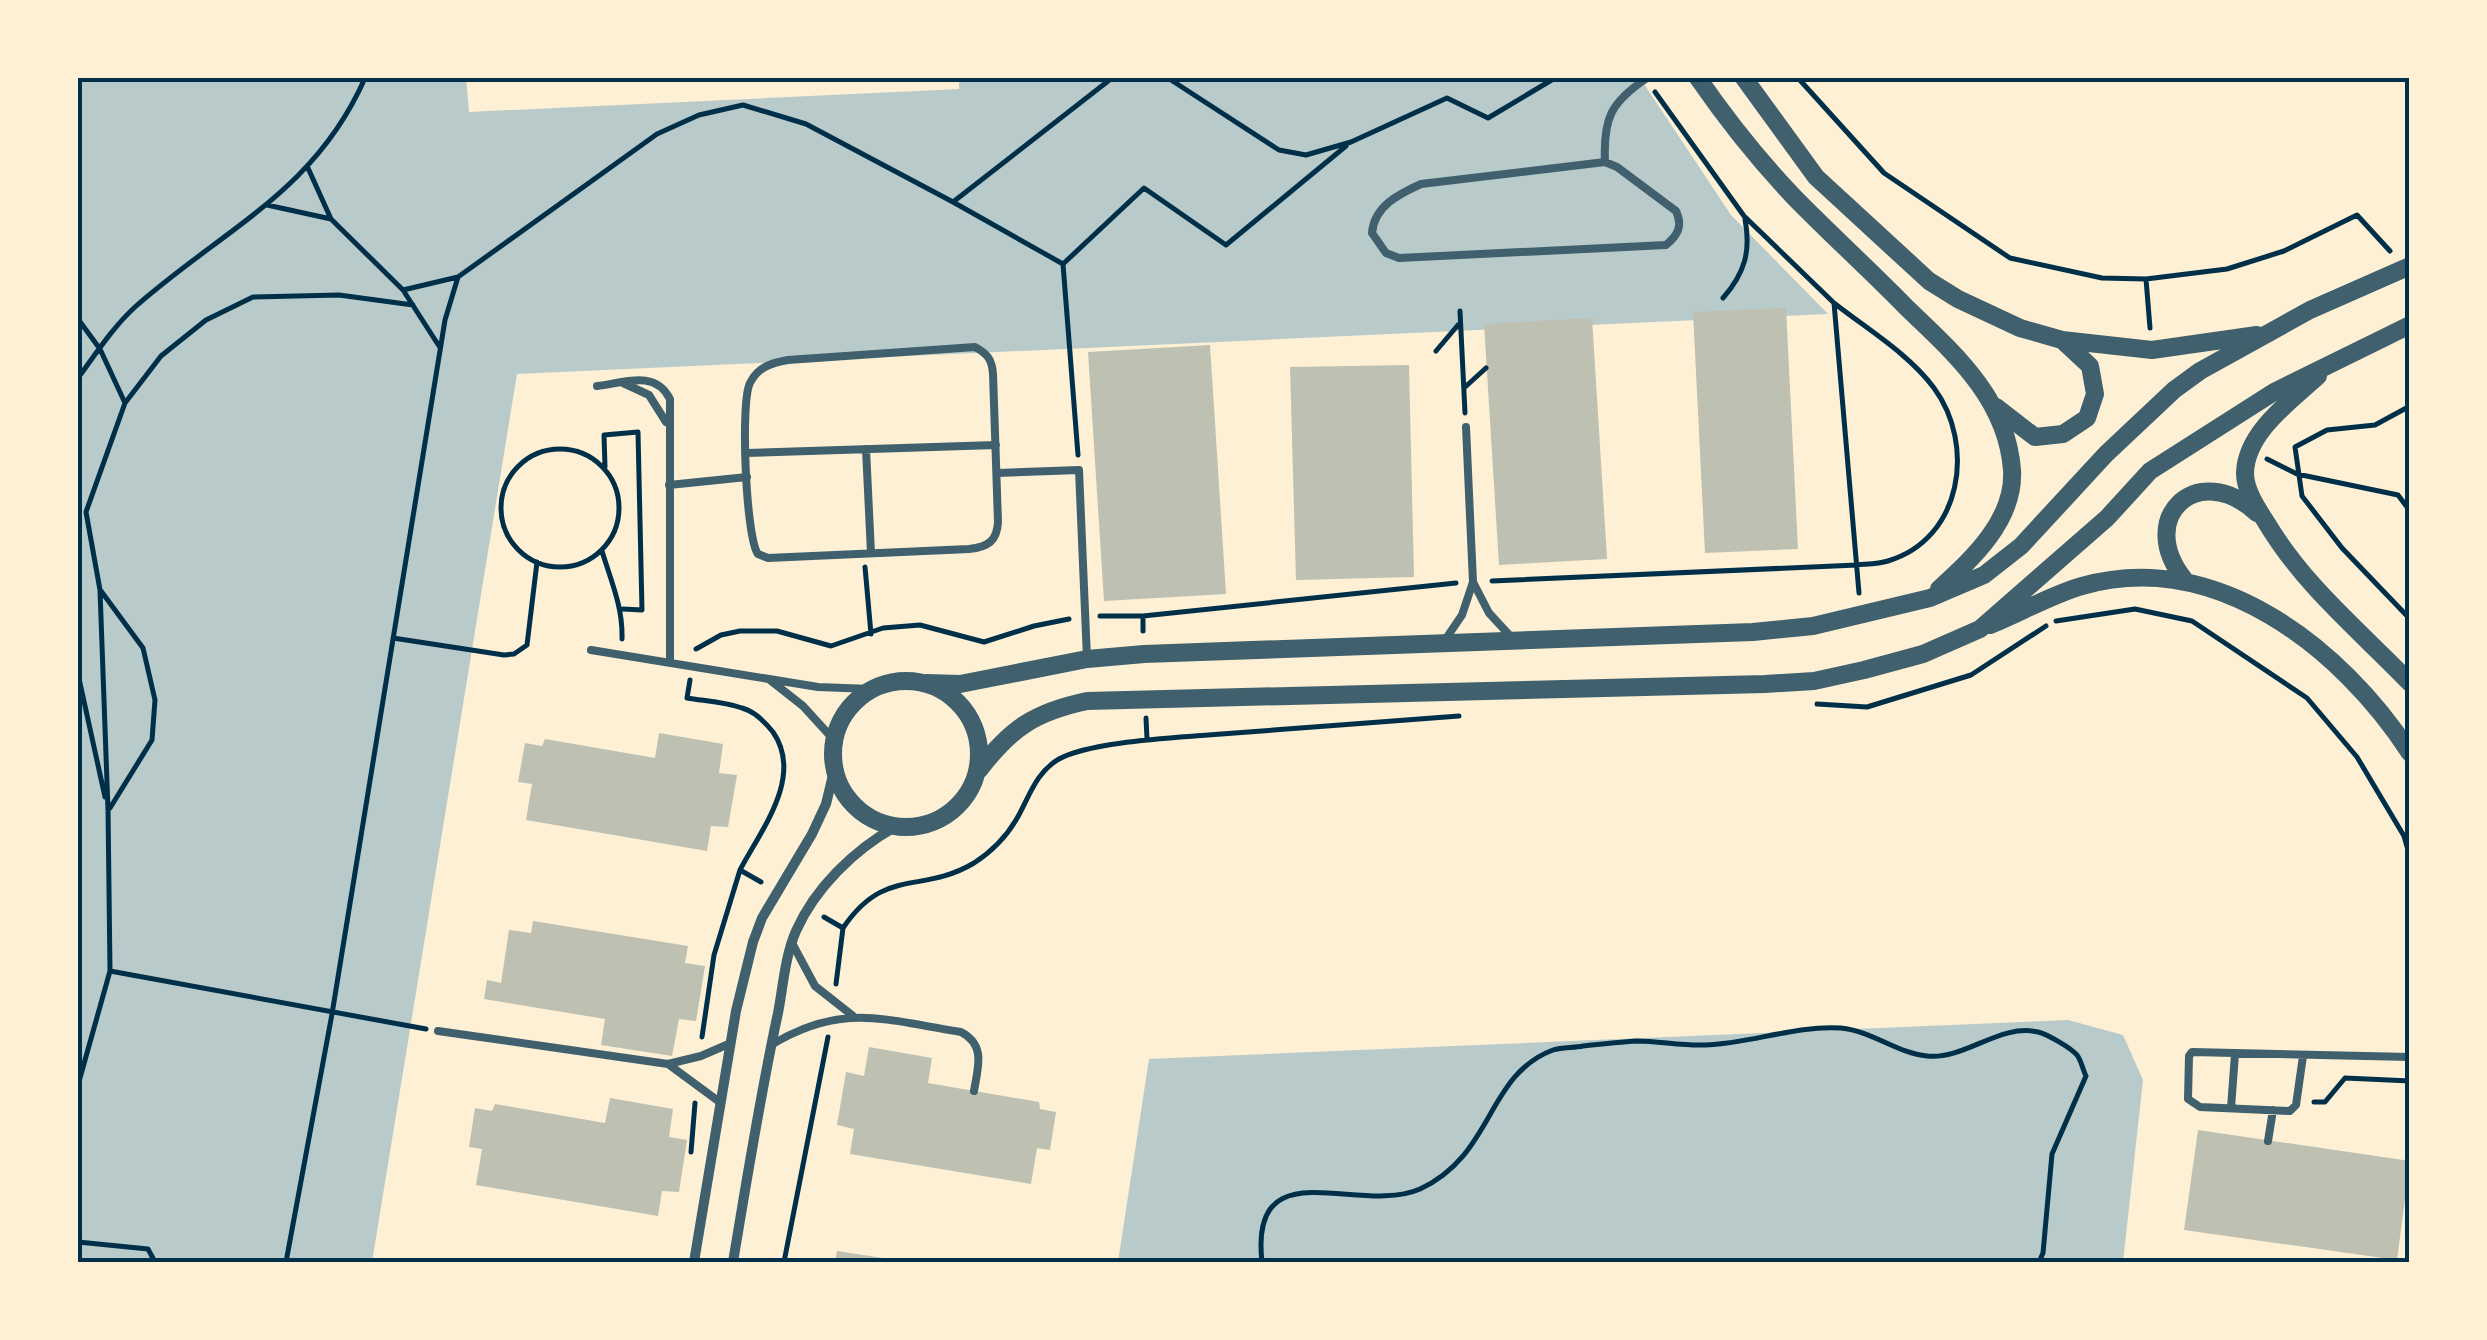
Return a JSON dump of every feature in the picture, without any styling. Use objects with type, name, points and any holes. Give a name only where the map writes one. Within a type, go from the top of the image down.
[{"type":"street","points":[[1744,78],[1816,178],[1929,282],[2020,328],[2062,340],[2152,350],[2270,334]]},
{"type":"street","points":[[1696,79],[1795,198],[1971,372],[2002,426],[2012,472],[2005,504],[1991,536],[1974,558],[1930,598]]},
{"type":"street","points":[[694,1262],[731,1043],[753,942],[826,804],[840,720],[853,702],[870,689],[907,680],[960,684],[1087,659],[1144,654],[1753,632],[1813,626],[1930,598],[1984,575],[2021,546],[2106,454],[2200,371],[2346,292],[2407,267]]},
{"type":"street","points":[[1980,629],[2107,518],[2150,471],[2234,415],[2410,325]]},
{"type":"street","points":[[1992,404],[2035,437],[2062,434],[2086,418],[2095,394],[2090,366],[2062,340]]},
{"type":"street","points":[[2337,359],[2266,424],[2251,451],[2245,474],[2252,499],[2291,562],[2323,600],[2410,684]]},
{"type":"street","points":[[2184,579],[2168,554],[2165,540],[2167,524],[2184,500],[2213,490],[2228,492],[2264,520]]},
{"type":"street","points":[[834,771],[842,791],[856,808],[874,820],[913,828],[948,815],[962,803],[979,770],[1025,722],[1055,708],[1088,701],[1814,681],[1924,654],[2080,586],[2128,578],[2184,579],[2241,599],[2316,649],[2370,701],[2410,754]]},
{"type":"street","points":[[926,683],[951,695],[970,716],[980,742],[979,770]]},
{"type":"street","points":[[733,1262],[792,943],[809,908],[868,842],[895,827]]},
{"type":"lane","points":[[1605,162],[1608,118],[1617,102],[1646,78]]},
{"type":"lane","points":[[1605,162],[1676,211],[1681,222],[1677,236],[1666,245],[1399,258],[1386,254],[1372,234],[1379,211],[1398,195],[1422,184],[1605,162]]},
{"type":"lane","points":[[975,347],[986,352],[992,362],[996,444],[998,533],[983,548],[768,558],[758,554],[750,537],[747,388],[756,373],[770,363],[975,347]]},
{"type":"lane","points":[[597,386],[645,379],[665,388],[670,399],[670,662]]},
{"type":"lane","points":[[623,384],[649,395],[667,426]]},
{"type":"lane","points":[[1442,644],[1462,615],[1473,582],[1466,426]]},
{"type":"lane","points":[[746,453],[996,444]]},
{"type":"lane","points":[[866,449],[867,553]]},
{"type":"lane","points":[[997,473],[1079,470],[1087,659]]},
{"type":"lane","points":[[669,485],[747,477]]},
{"type":"lane","points":[[1473,582],[1490,612],[1514,641]]},
{"type":"lane","points":[[591,650],[818,687],[870,689]]},
{"type":"lane","points":[[766,677],[803,706],[834,740]]},
{"type":"lane","points":[[792,943],[815,986],[853,1016]]},
{"type":"lane","points":[[771,1045],[831,1019],[853,1016],[968,1035],[979,1056],[974,1091]]},
{"type":"lane","points":[[438,1031],[668,1064],[731,1043]]},
{"type":"lane","points":[[2303,1056],[2297,1102],[2290,1111],[2200,1107],[2188,1099],[2192,1052],[2410,1058]]},
{"type":"lane","points":[[2231,1108],[2235,1054]]},
{"type":"lane","points":[[668,1064],[721,1103]]},
{"type":"lane","points":[[2268,1141],[2273,1110]]},
{"type":"path","points":[[78,378],[133,309],[308,168],[348,116],[364,78]]},
{"type":"path","points":[[953,202],[1112,78]]},
{"type":"path","points":[[1168,78],[1279,150],[1306,155],[1351,142],[1446,98],[1488,118],[1555,78]]},
{"type":"path","points":[[777,891],[740,870],[781,792],[784,776],[780,744],[759,717],[745,708],[688,698],[696,648],[740,631],[777,631],[831,646],[884,628],[920,626],[984,642],[1034,626],[1086,616],[1143,616],[1473,582],[1857,565],[1903,554],[1932,532],[1953,497],[1959,457],[1950,416],[1932,386],[1834,303],[1744,216],[1646,78]]},
{"type":"path","points":[[1798,78],[1884,173],[2010,258],[2102,278],[2146,279],[2226,270],[2284,251],[2358,215],[2407,267]]},
{"type":"path","points":[[403,290],[458,277],[656,134],[699,115],[743,105],[806,124],[1063,264]]},
{"type":"path","points":[[1063,264],[1144,188],[1226,245],[1351,142]]},
{"type":"path","points":[[308,168],[331,220],[403,290],[440,348]]},
{"type":"path","points":[[267,204],[331,220]]},
{"type":"path","points":[[1723,298],[1746,262],[1749,246],[1744,216]]},
{"type":"path","points":[[1063,264],[1079,470]]},
{"type":"path","points":[[286,1262],[332,1014],[440,348],[458,277]]},
{"type":"path","points":[[2146,279],[2152,350]]},
{"type":"path","points":[[78,1085],[110,970],[100,590],[86,512],[125,403],[161,356],[206,320],[253,298],[339,295],[412,304]]},
{"type":"path","points":[[1834,303],[1860,613]]},
{"type":"path","points":[[1460,312],[1466,426]]},
{"type":"path","points":[[78,319],[100,349],[125,403]]},
{"type":"path","points":[[1436,351],[1460,323]]},
{"type":"path","points":[[1464,388],[1486,368]]},
{"type":"path","points":[[2410,406],[2375,425],[2327,430],[2295,447],[2302,496],[2342,548],[2410,619]]},
{"type":"path","points":[[605,469],[604,436],[638,432],[642,610],[622,608]]},
{"type":"path","points":[[550,449],[580,452],[605,469],[614,482],[620,511],[617,526],[602,551],[578,564],[550,566],[537,562],[513,544],[506,530],[501,500],[512,472],[550,449]]},
{"type":"path","points":[[2251,451],[2297,474],[2398,496],[2410,511]]},
{"type":"path","points":[[602,551],[622,608],[622,654]]},
{"type":"path","points":[[867,553],[871,634]]},
{"type":"path","points":[[394,638],[504,655],[522,650],[527,644],[537,562]]},
{"type":"path","points":[[100,590],[144,648],[155,700],[152,740],[108,810]]},
{"type":"path","points":[[1143,616],[1144,654]]},
{"type":"path","points":[[78,674],[108,810]]},
{"type":"path","points":[[834,1003],[843,928],[854,911],[875,892],[905,882],[942,877],[961,870],[992,849],[1016,820],[1036,780],[1057,760],[1071,753],[1147,740]]},
{"type":"path","points":[[809,908],[843,928]]},
{"type":"path","points":[[110,970],[438,1031]]},
{"type":"path","points":[[784,1262],[831,1019]]},
{"type":"path","points":[[1262,1262],[1261,1226],[1271,1207],[1285,1195],[1310,1191],[1362,1198],[1411,1193],[1440,1180],[1472,1147],[1510,1080],[1554,1050],[1637,1041],[1707,1046],[1840,1028],[1876,1036],[1926,1056],[1947,1055],[1996,1037],[2038,1032],[2077,1054],[2086,1076],[2052,1154],[2044,1252],[2039,1262]]},
{"type":"path","points":[[2297,1102],[2324,1102],[2345,1078],[2410,1081]]},
{"type":"path","points":[[78,1242],[148,1250],[155,1262]]},
{"type":"shaded area","points":[[78,78],[466,78],[469,112],[959,89],[959,78],[1640,78],[1731,215],[1828,314],[517,374],[372,1262],[78,1262]]},
{"type":"shaded area","points":[[2068,1020],[2123,1035],[2143,1080],[2123,1262],[1118,1262],[1149,1059]]},
{"type":"building","points":[[1786,308],[1798,549],[1705,553],[1693,312]]},
{"type":"building","points":[[1592,318],[1607,559],[1499,565],[1484,324]]},
{"type":"building","points":[[1210,345],[1226,594],[1104,601],[1088,352]]},
{"type":"building","points":[[1409,365],[1414,577],[1296,580],[1290,367]]},
{"type":"building","points":[[659,733],[723,744],[719,773],[737,775],[728,827],[711,826],[707,851],[526,820],[532,784],[518,782],[525,743],[542,746],[545,739],[655,758]]},
{"type":"building","points":[[533,921],[688,946],[685,963],[705,966],[696,1021],[679,1019],[672,1056],[601,1045],[605,1019],[484,999],[487,980],[501,983],[509,930],[531,933]]},
{"type":"building","points":[[869,1047],[932,1058],[928,1083],[1039,1102],[1040,1109],[1056,1112],[1050,1150],[1037,1148],[1031,1184],[850,1154],[854,1129],[837,1125],[846,1072],[864,1076]]},
{"type":"building","points":[[610,1098],[673,1109],[669,1137],[687,1140],[679,1192],[662,1191],[658,1216],[476,1185],[482,1149],[469,1147],[475,1108],[492,1111],[495,1104],[605,1123]]},
{"type":"building","points":[[2198,1130],[2410,1161],[2397,1260],[2184,1230]]},
{"type":"building","points":[[837,1251],[896,1260],[896,1262],[835,1262]]}]
